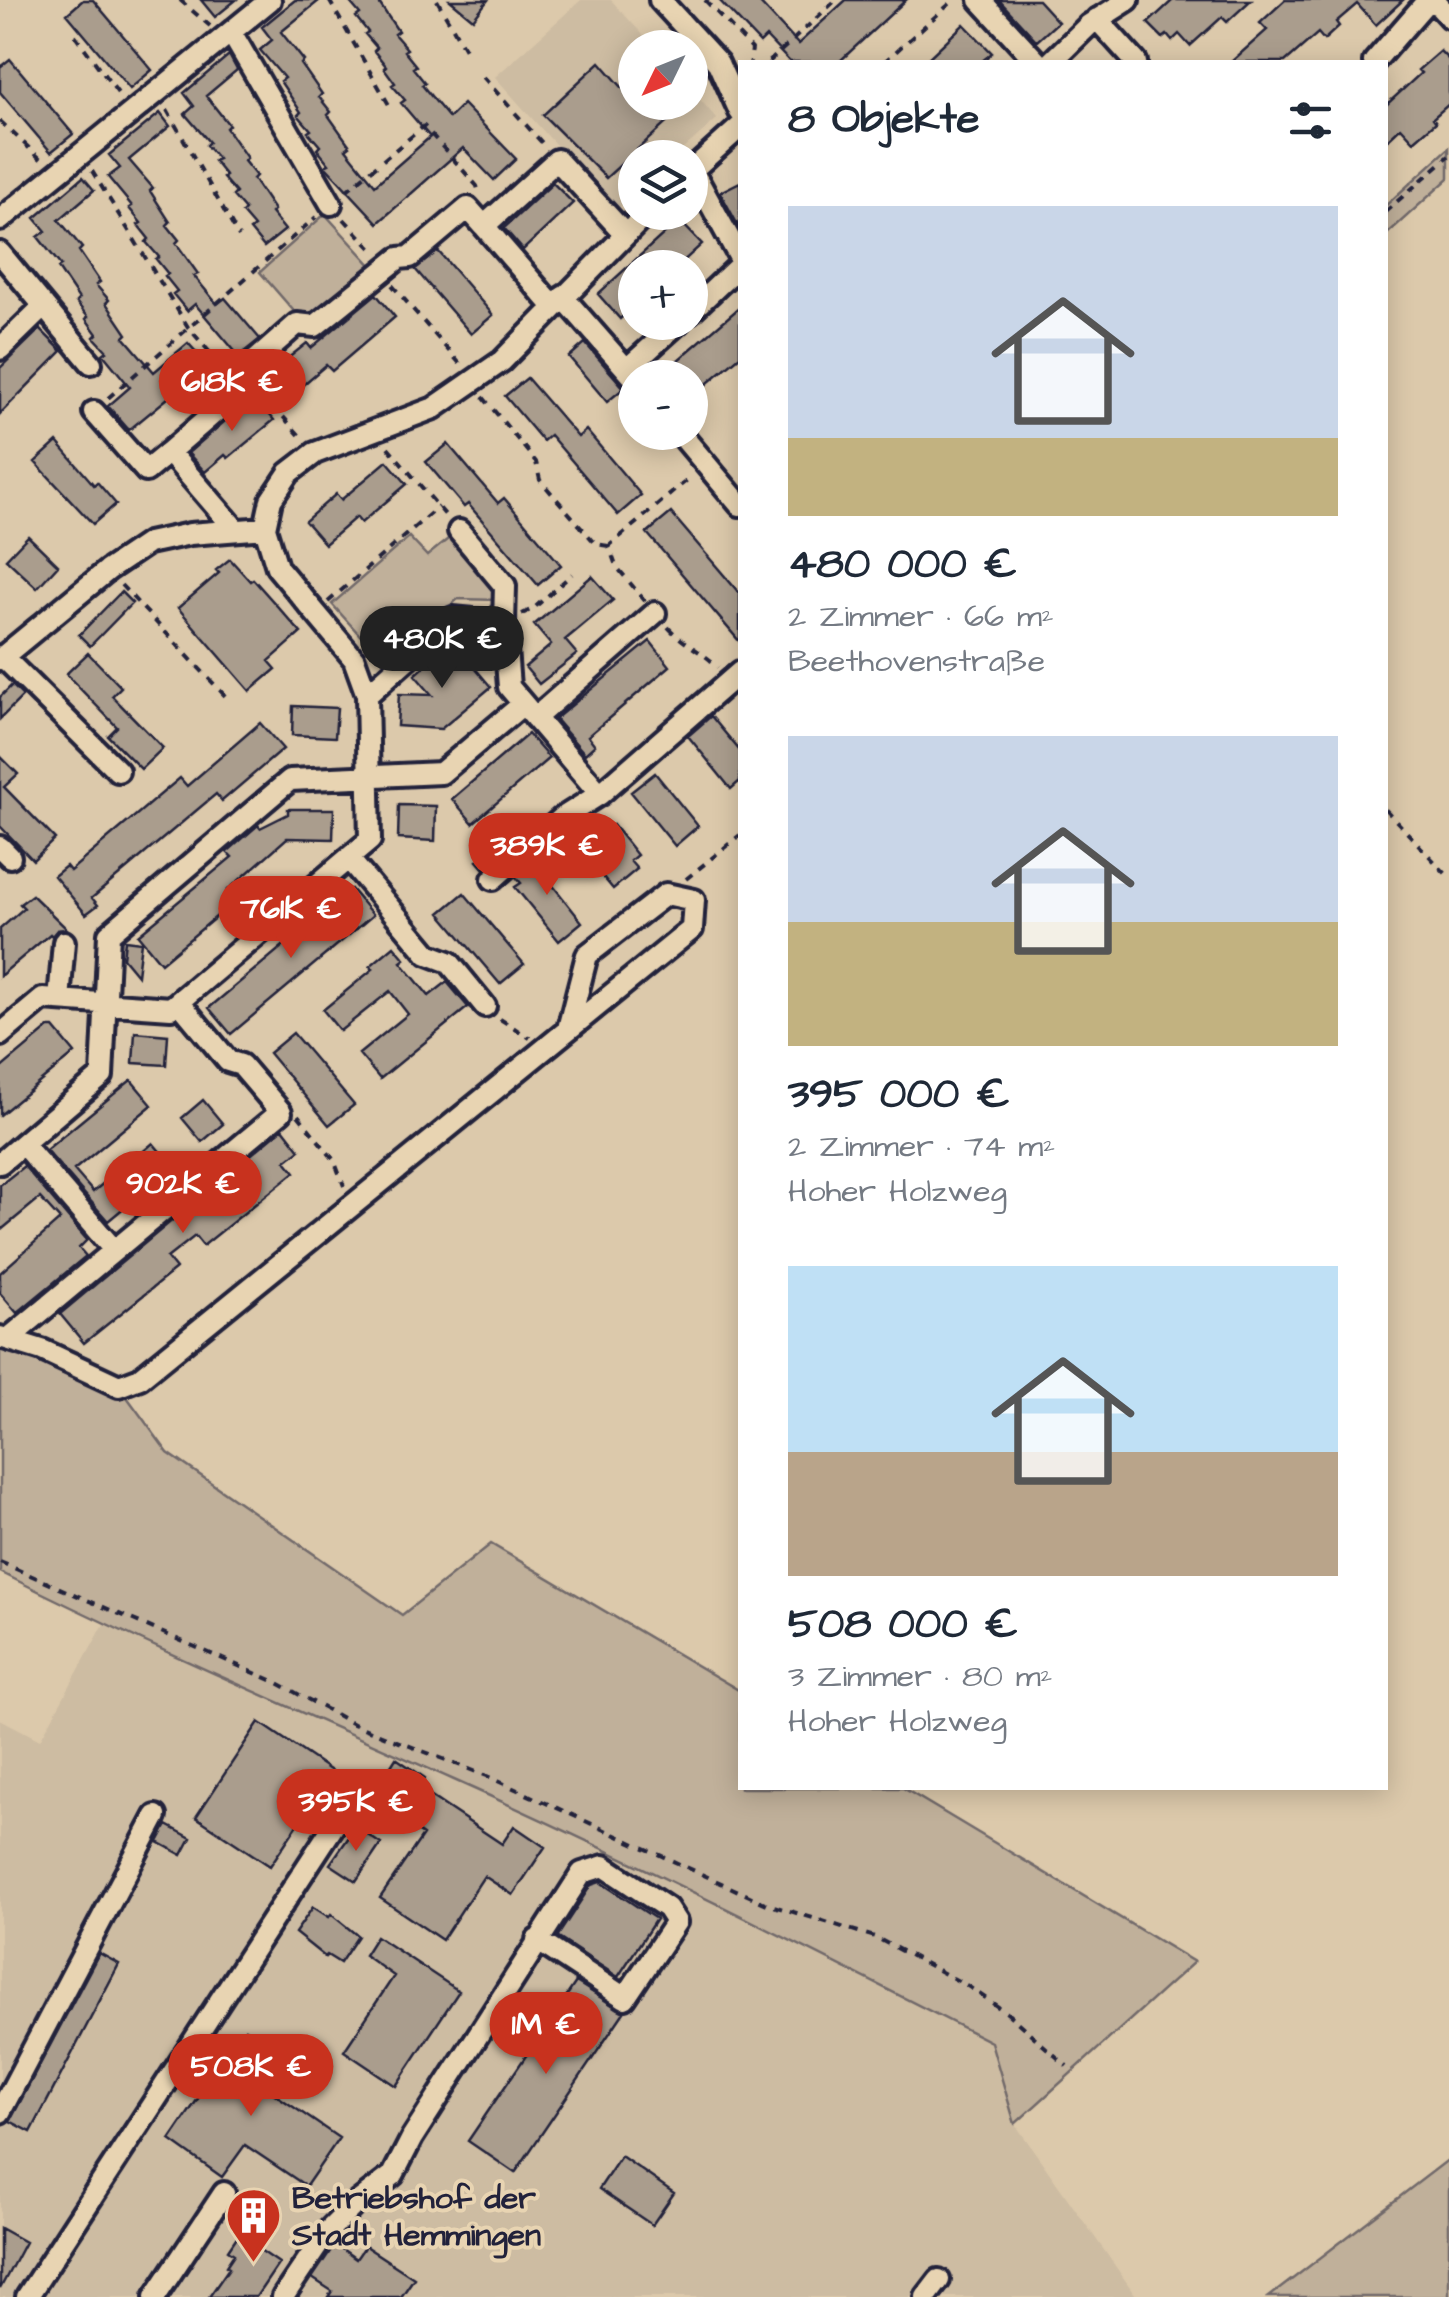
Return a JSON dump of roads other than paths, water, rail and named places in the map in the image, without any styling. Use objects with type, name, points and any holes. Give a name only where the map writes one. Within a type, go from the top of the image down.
[{"type":"street","points":[[0,220],[270,0]]},
{"type":"street","points":[[660,0],[718,63],[738,108]]},
{"type":"street","points":[[980,0],[1034,60]]},
{"type":"street","points":[[1053,60],[1097,20],[1128,0]]},
{"type":"street","points":[[1376,60],[1427,0],[1438,5],[1449,18]]},
{"type":"street","points":[[1097,20],[1134,60]]},
{"type":"street","points":[[232,32],[331,204]]},
{"type":"street","points":[[708,156],[738,129]]},
{"type":"street","points":[[484,226],[557,160],[625,234]]},
{"type":"street","points":[[708,207],[738,270],[708,296]]},
{"type":"street","points":[[94,412],[146,471],[243,388],[247,368],[296,324],[314,326],[468,208],[618,361]]},
{"type":"street","points":[[0,1036],[43,999],[171,1008],[370,840],[367,695],[354,658],[277,567],[265,528],[271,500],[288,473],[315,453],[434,408],[472,384],[502,361],[629,230]]},
{"type":"street","points":[[0,253],[91,363]]},
{"type":"street","points":[[0,349],[44,306]]},
{"type":"street","points":[[644,360],[662,340]]},
{"type":"street","points":[[694,450],[738,503]]},
{"type":"street","points":[[169,452],[236,530]]},
{"type":"street","points":[[118,771],[2,658],[108,570],[148,543],[190,534],[265,528]]},
{"type":"street","points":[[458,531],[505,586],[509,687],[600,794]]},
{"type":"street","points":[[0,1163],[102,1076],[108,934],[290,780],[441,773],[529,711],[655,612]]},
{"type":"street","points":[[367,695],[453,618],[504,623]]},
{"type":"street","points":[[493,878],[562,818],[600,794],[734,677]]},
{"type":"street","points":[[349,859],[428,954],[449,962],[486,1006]]},
{"type":"street","points":[[4,1338],[42,1350],[119,1386],[140,1378],[692,930],[694,900],[666,894],[588,955],[568,1029]]},
{"type":"street","points":[[58,1000],[64,942]]},
{"type":"street","points":[[4,1338],[281,1112],[241,1065],[228,1060],[180,1002]]},
{"type":"street","points":[[23,1144],[114,1250]]},
{"type":"street","points":[[27,2297],[357,1790]]},
{"type":"street","points":[[0,2112],[156,1816]]},
{"type":"street","points":[[282,2297],[326,2234],[354,2205],[393,2175],[412,2138],[537,1940],[582,1872],[604,1866],[666,1908],[676,1922],[626,1998],[537,1940]]},
{"type":"street","points":[[155,2297],[224,2193]]},
{"type":"place","name":"Betriebshof der Stadt Hemmingen","points":[[253,2265]]}]
